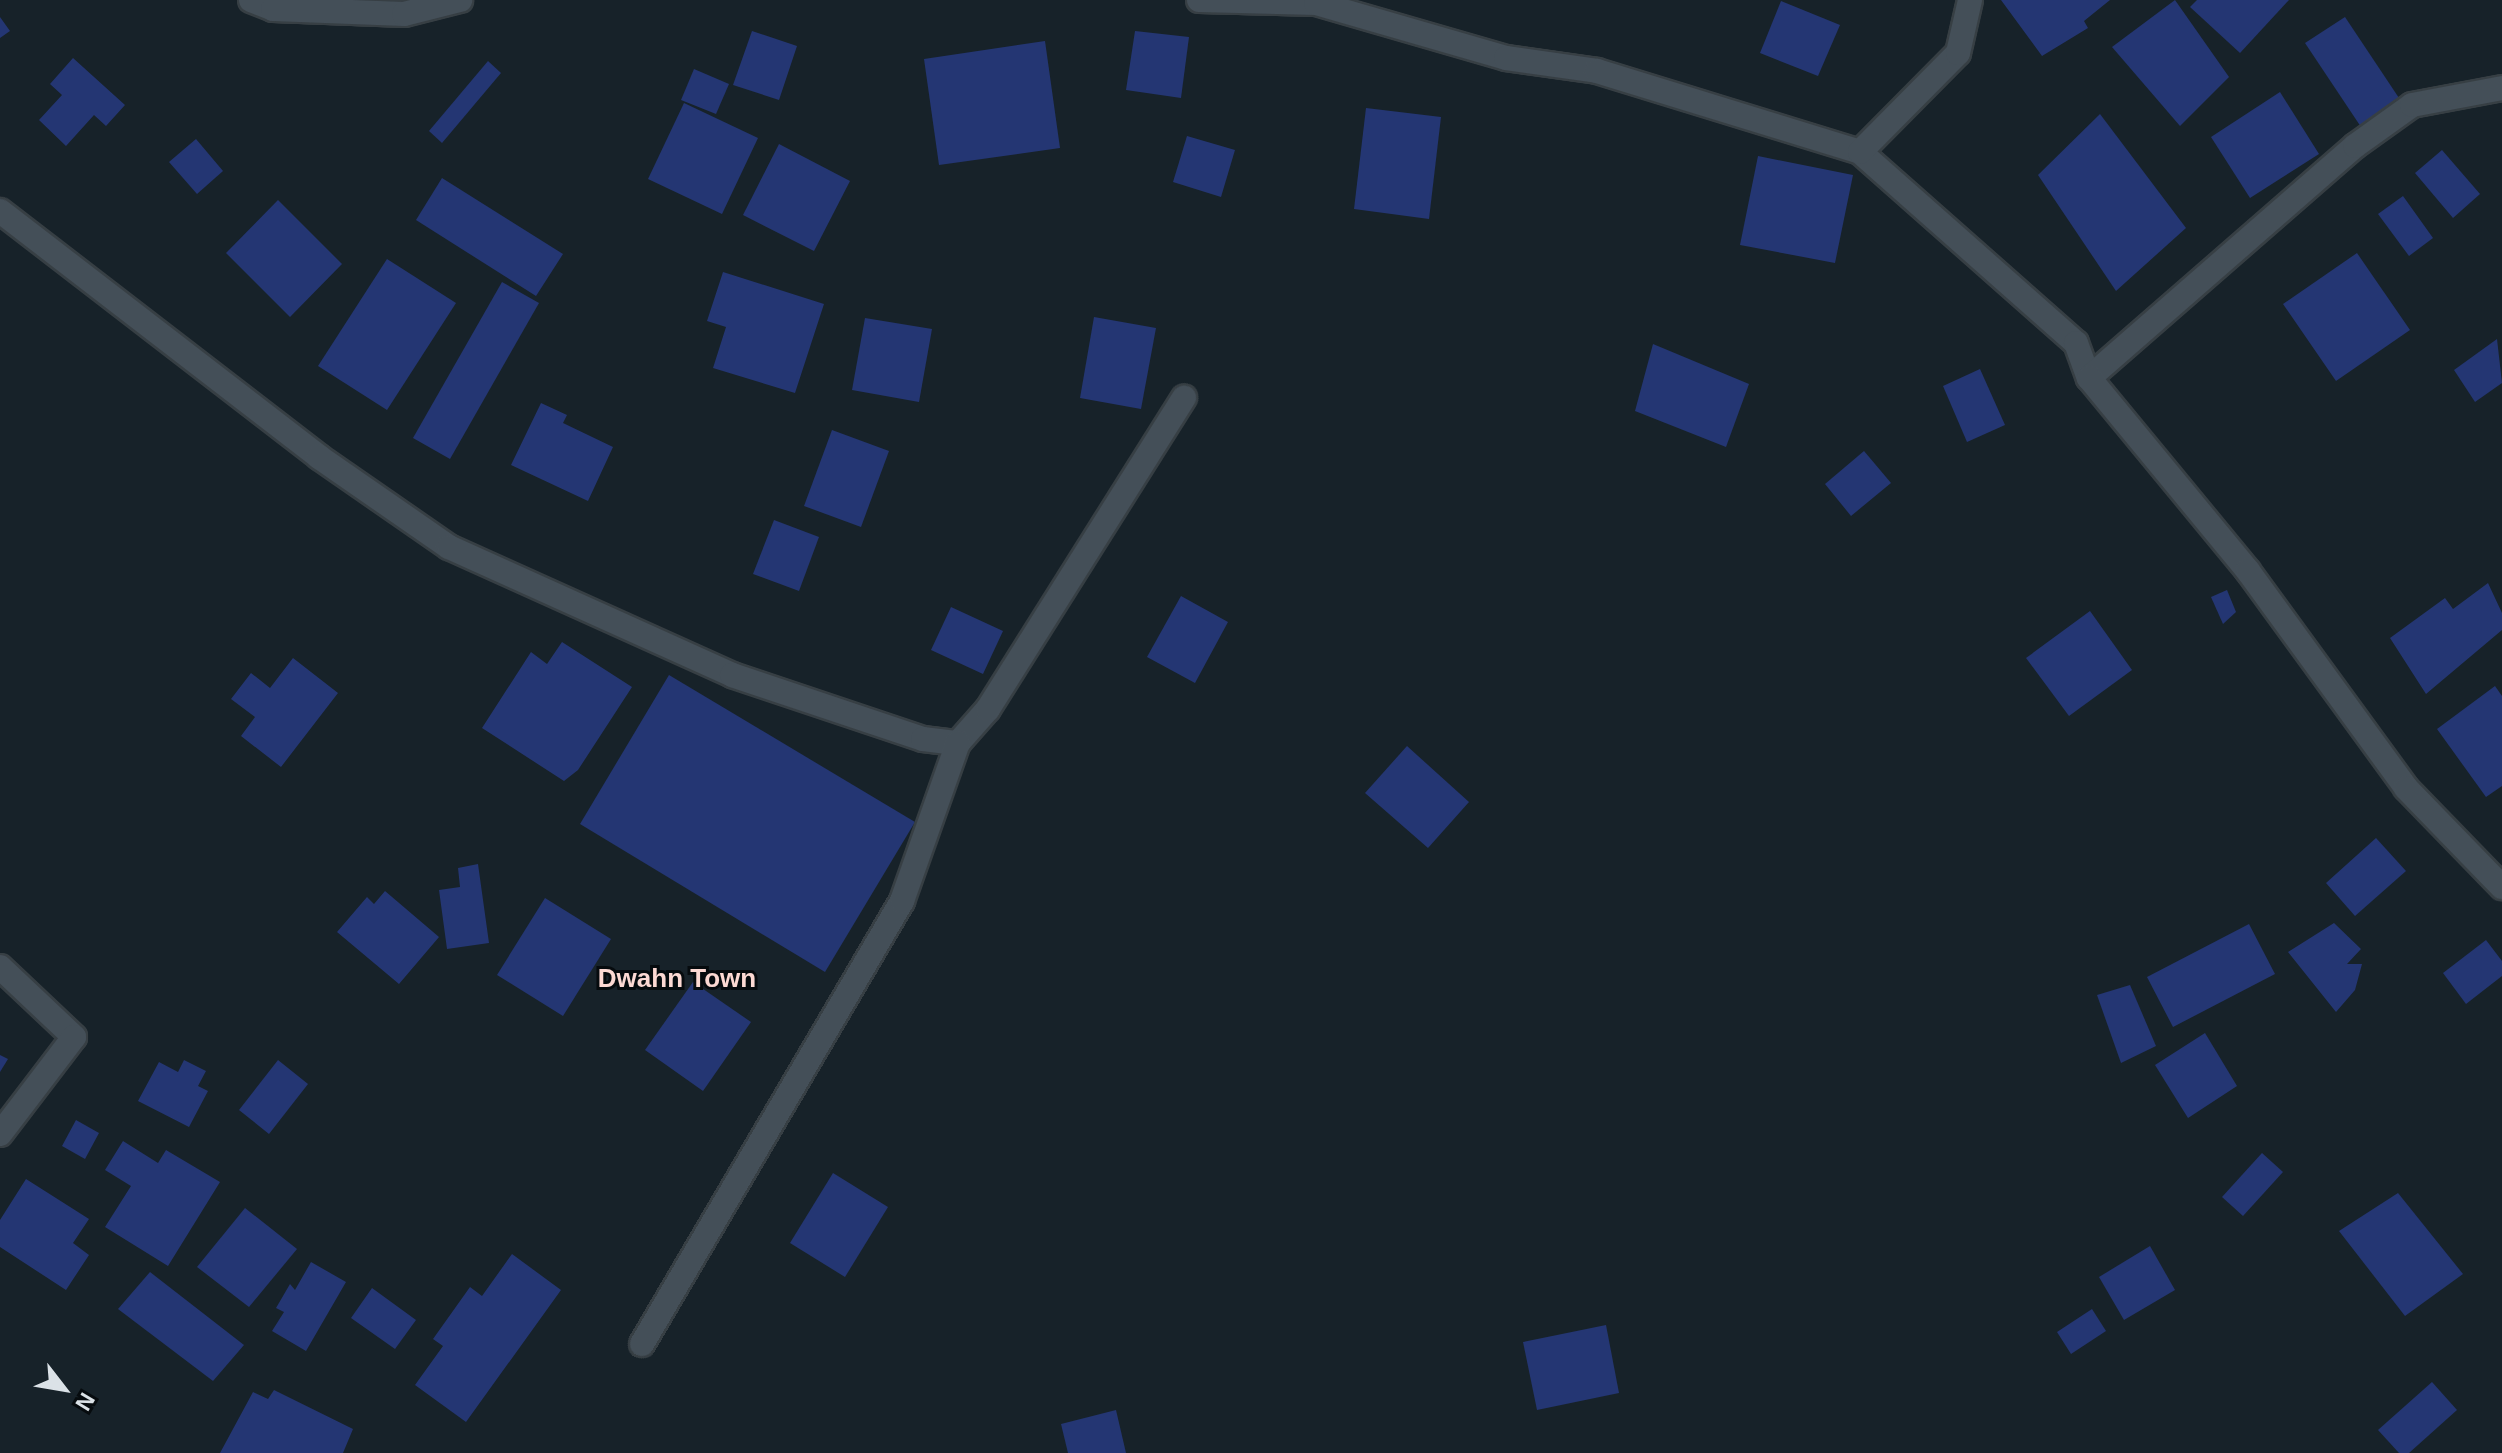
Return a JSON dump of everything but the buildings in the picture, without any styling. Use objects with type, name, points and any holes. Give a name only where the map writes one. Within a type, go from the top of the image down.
[{"type":"street","points":[[251,0],[273,9],[404,14],[460,0]]},
{"type":"street","points":[[1199,0],[1316,2],[1506,58],[1597,71],[1860,152],[2076,343],[2089,378],[2248,571],[2406,788],[2502,887]]},
{"type":"street","points":[[1860,152],[1958,53],[1970,0]]},
{"type":"street","points":[[2089,378],[2355,146],[2417,101],[2502,88]]},
{"type":"street","points":[[0,211],[319,457],[449,547],[732,675],[923,739],[958,743]]},
{"type":"street","points":[[642,1344],[902,901],[958,743],[988,709],[1095,545],[1184,398]]},
{"type":"street","points":[[0,967],[74,1037],[0,1134]]},
{"type":"district","name":"Dwahn Town","points":[[677,979]]}]
